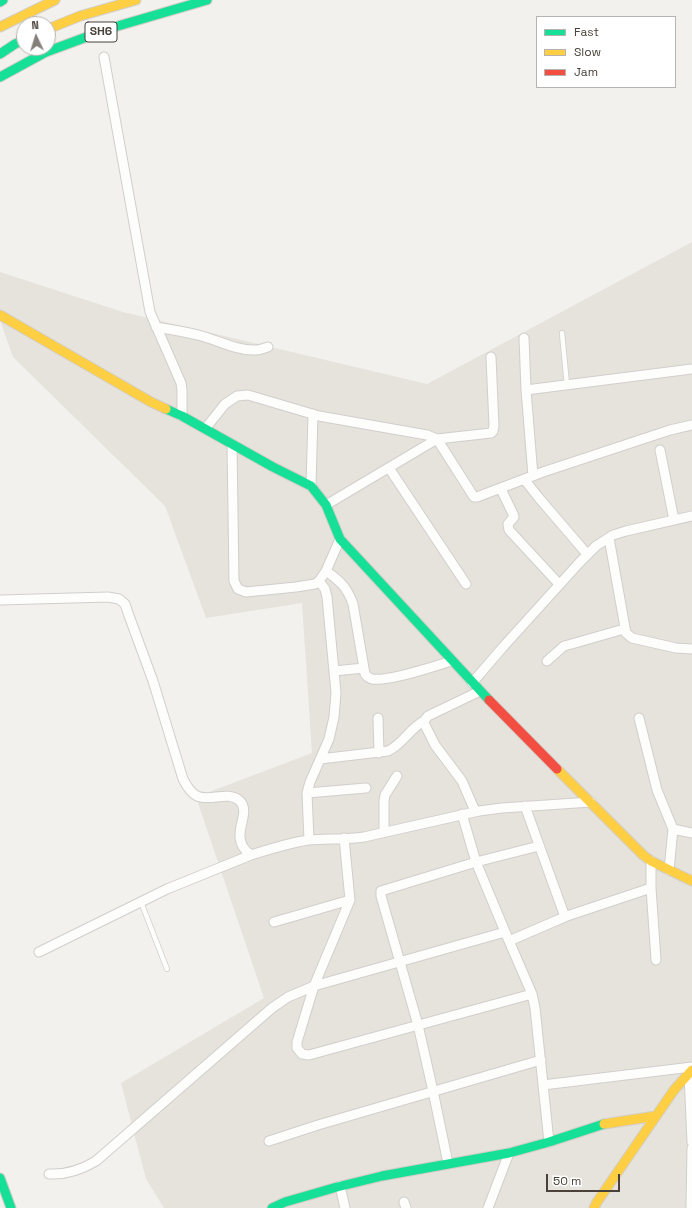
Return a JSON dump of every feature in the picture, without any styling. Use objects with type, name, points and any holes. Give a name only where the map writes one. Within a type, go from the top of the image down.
[{"type":"main road","points":[[0,27],[55,0]]},
{"type":"main road","points":[[56,26],[111,6],[136,0]]},
{"type":"main road","name":"SH6","points":[[0,77],[46,52],[111,28],[207,0]]},
{"type":"main road","points":[[0,54],[16,44]]},
{"type":"main road","points":[[0,315],[151,402],[182,416],[273,467],[311,486],[326,504],[340,539],[480,692],[643,855],[651,861],[692,881]]},
{"type":"main road","points":[[594,1208],[674,1090],[691,1070]]},
{"type":"main road","points":[[276,1207],[293,1200],[340,1186],[382,1176],[509,1153],[549,1142],[600,1125],[656,1116]]},
{"type":"main road","points":[[0,1178],[10,1208]]},
{"type":"street","points":[[104,57],[147,299],[156,327],[181,383],[182,416]]},
{"type":"street","points":[[156,327],[193,334],[228,345],[247,349],[257,350],[268,347]]},
{"type":"street","points":[[524,338],[526,390],[533,476]]},
{"type":"street","points":[[326,504],[437,439],[492,433],[491,357]]},
{"type":"street","points":[[526,390],[692,369]]},
{"type":"street","points":[[205,429],[225,404],[241,395],[256,397],[313,414],[427,435],[437,439],[474,497],[481,496],[501,488],[527,483],[533,476],[670,430],[692,425]]},
{"type":"street","points":[[311,486],[313,414]]},
{"type":"street","points":[[232,444],[234,581],[238,589],[246,592],[315,584],[320,581],[326,571],[340,539]]},
{"type":"street","points":[[660,450],[674,520]]},
{"type":"street","points":[[389,468],[466,584]]},
{"type":"street","points":[[527,483],[538,498],[587,554]]},
{"type":"street","points":[[501,488],[514,517],[508,524],[509,530],[559,584]]},
{"type":"street","points":[[472,683],[559,584],[596,546],[609,538],[626,531],[692,516]]},
{"type":"street","points":[[609,538],[624,629],[628,636],[676,648],[692,649]]},
{"type":"street","points":[[326,571],[339,581],[349,593],[353,604],[365,674],[367,677],[371,679],[393,677],[452,661]]},
{"type":"street","points":[[309,840],[307,793],[310,782],[329,739],[334,717],[336,693],[327,597],[325,589],[320,581]]},
{"type":"street","points":[[0,600],[108,597],[119,599],[124,604],[149,669],[183,779],[197,796],[231,796],[238,800],[242,805],[243,812],[240,835],[241,844],[251,855]]},
{"type":"street","points":[[547,661],[564,646],[624,629]]},
{"type":"street","points":[[334,671],[364,668]]},
{"type":"street","points":[[320,759],[388,751],[395,748],[412,729],[424,721],[428,716],[480,692]]},
{"type":"street","points":[[378,718],[379,753]]},
{"type":"street","points":[[639,718],[657,790],[673,829],[669,870]]},
{"type":"street","points":[[424,721],[435,745],[462,781],[475,811]]},
{"type":"street","points":[[384,832],[385,795],[397,776]]},
{"type":"street","points":[[307,793],[366,788]]},
{"type":"street","points":[[39,952],[167,888],[251,855],[309,840],[357,838],[475,811],[591,802]]},
{"type":"street","points":[[525,806],[565,917]]},
{"type":"street","points":[[462,814],[476,862],[532,994],[541,1060],[549,1142]]},
{"type":"street","points":[[673,829],[692,833]]},
{"type":"street","points":[[344,838],[350,900],[314,986],[297,1042],[297,1048],[302,1054],[309,1055],[532,994]]},
{"type":"street","points":[[448,1164],[418,1025],[381,896],[381,891],[476,862],[539,846]]},
{"type":"street","points":[[651,861],[651,888],[656,960]]},
{"type":"street","points":[[509,941],[565,917],[651,888]]},
{"type":"street","points":[[274,922],[350,900]]},
{"type":"street","points":[[49,1174],[74,1172],[96,1161],[272,1008],[288,997],[314,986],[505,932]]},
{"type":"street","points":[[269,1141],[318,1125],[541,1060]]},
{"type":"street","points":[[543,1085],[691,1070],[692,1142]]},
{"type":"street","points":[[691,1208],[692,1148]]},
{"type":"street","points":[[488,1208],[509,1153]]},
{"type":"street","points":[[340,1186],[345,1208]]},
{"type":"lane","points":[[562,333],[567,385]]},
{"type":"lane","points":[[141,902],[167,969]]},
{"type":"shaded area","points":[[692,242],[692,1208],[164,1208],[146,1179],[121,1083],[264,998],[196,797],[312,753],[302,603],[206,618],[165,506],[13,357],[0,320],[0,272],[123,312],[427,384]]},
{"type":"traffic: fast","points":[[0,77],[46,52],[111,28],[207,0]]},
{"type":"traffic: fast","points":[[0,54],[16,44]]},
{"type":"traffic: fast","points":[[166,409],[182,416],[273,467],[311,486],[326,505],[340,539],[489,700]]},
{"type":"traffic: fast","points":[[272,1208],[285,1202],[382,1176],[509,1153],[604,1124]]},
{"type":"traffic: fast","points":[[0,1178],[11,1208]]},
{"type":"traffic: slow","points":[[0,27],[55,0]]},
{"type":"traffic: slow","points":[[56,26],[80,16],[136,0]]},
{"type":"traffic: slow","points":[[0,315],[151,402],[166,409]]},
{"type":"traffic: slow","points":[[557,769],[643,855],[651,861],[692,881]]},
{"type":"traffic: slow","points":[[594,1208],[674,1090],[692,1070]]},
{"type":"traffic: slow","points":[[604,1124],[656,1116]]},
{"type":"traffic: jam","points":[[489,700],[557,769]]}]
